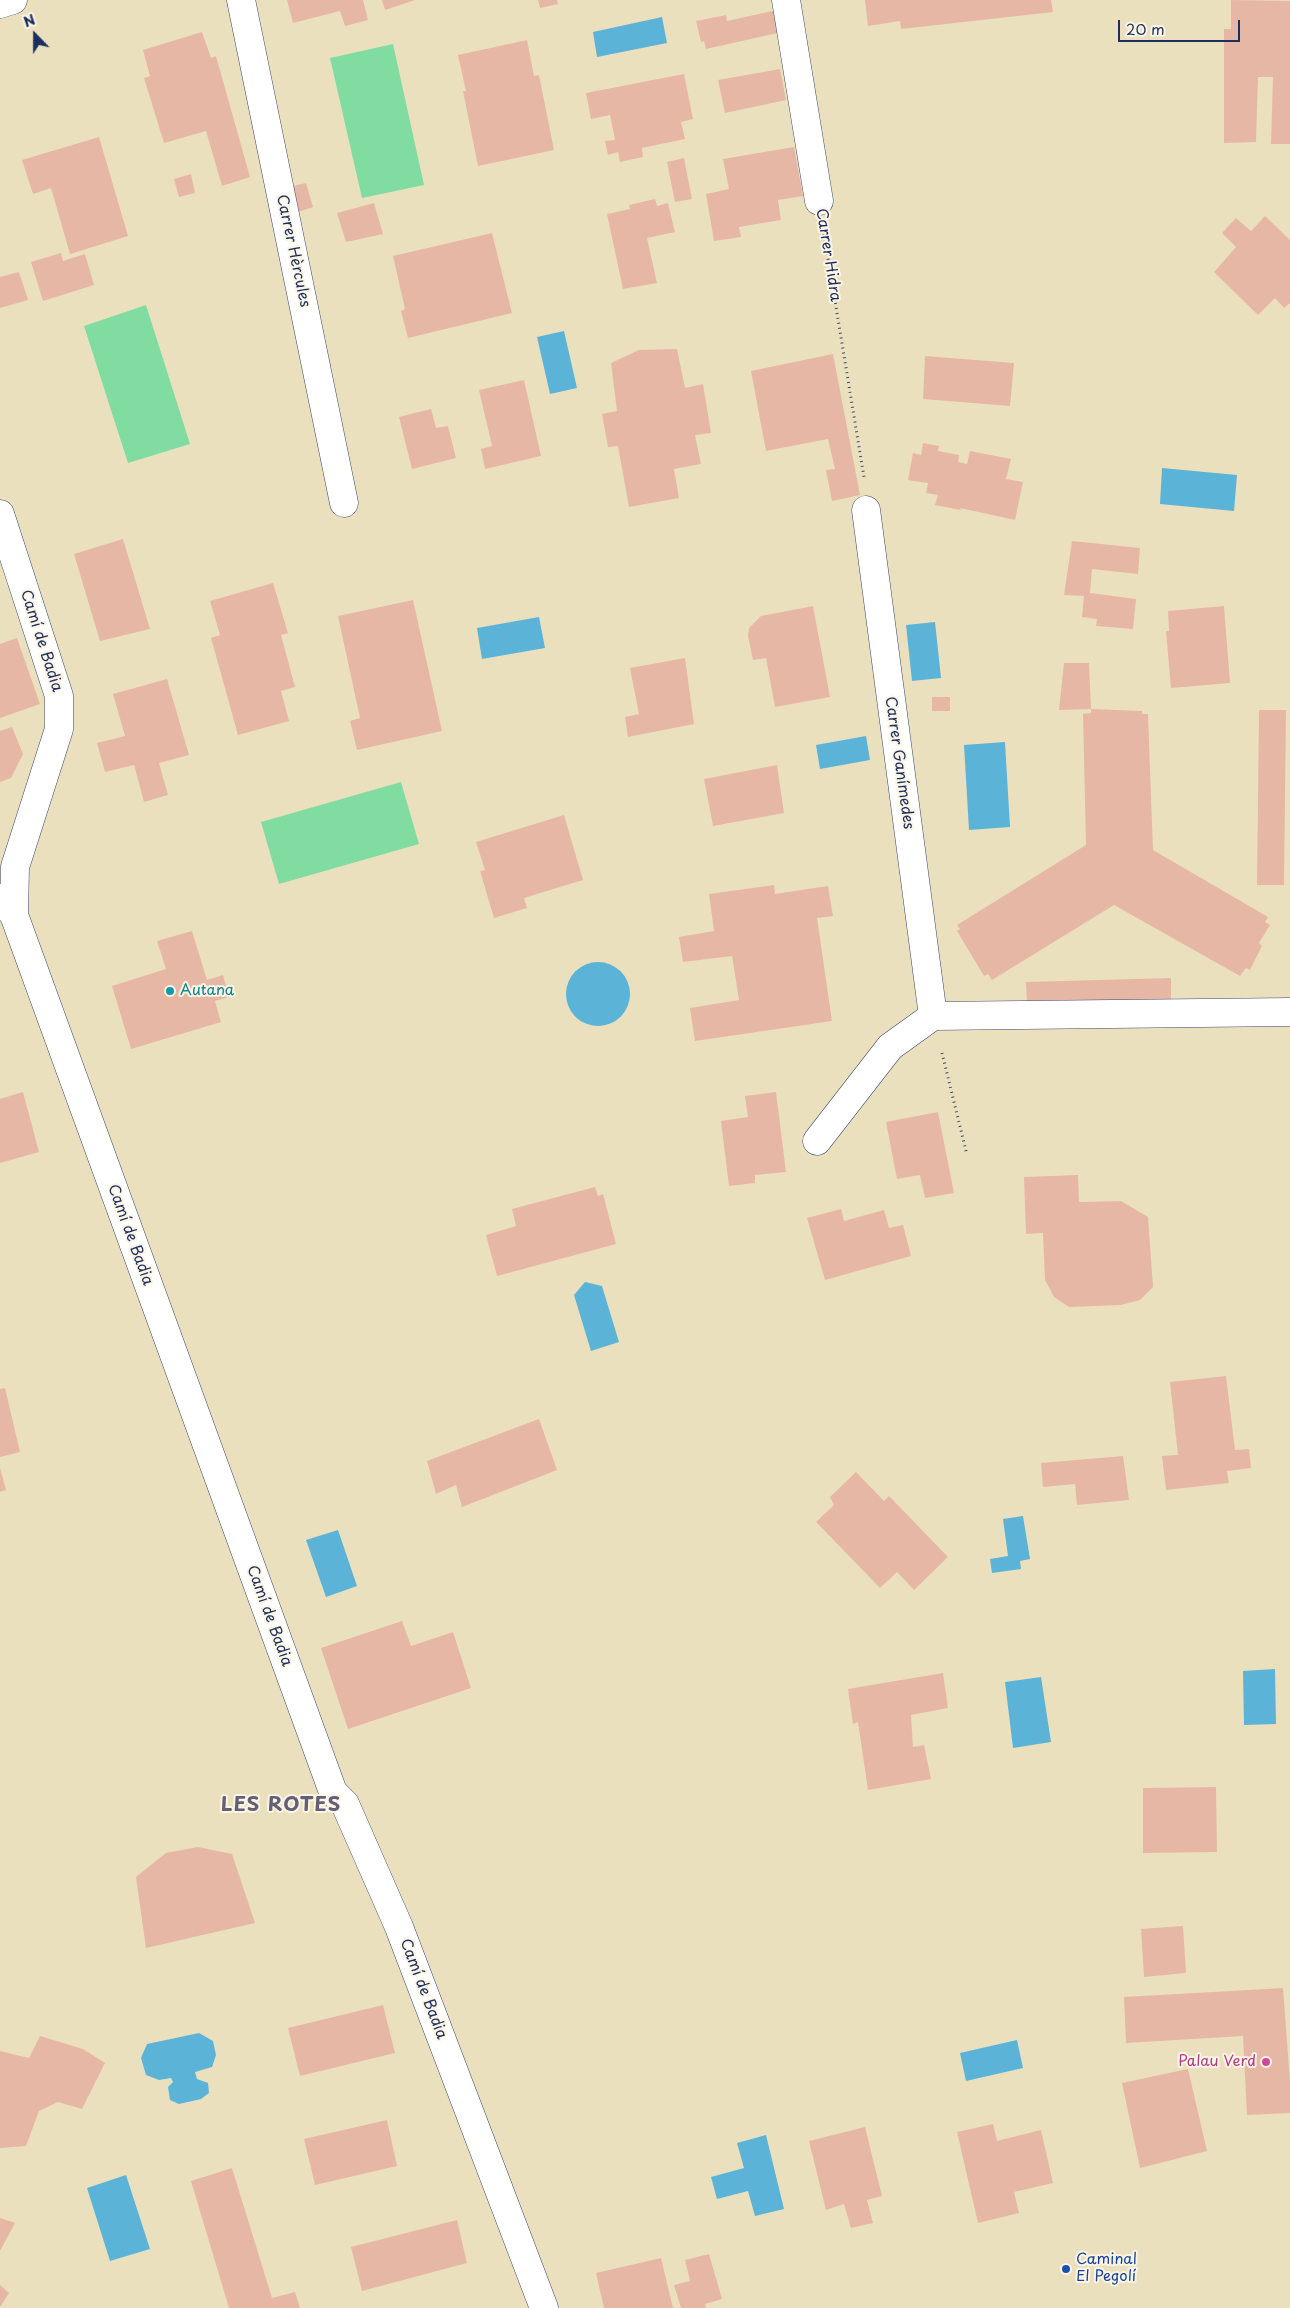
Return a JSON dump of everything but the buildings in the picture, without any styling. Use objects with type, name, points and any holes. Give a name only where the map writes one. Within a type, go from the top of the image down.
[{"type":"street","points":[[0,4],[13,0]]},
{"type":"street","name":"Carrer Hèrcules","points":[[241,0],[344,502]]},
{"type":"street","name":"Carrer Hidra","points":[[786,0],[819,201]]},
{"type":"street","name":"Carrer Ganímedes","points":[[866,510],[933,1016]]},
{"type":"street","name":"Camí de Badia","points":[[0,514],[59,696],[59,729],[15,867],[7,906],[333,1792],[345,1804],[399,1927],[544,2308]]},
{"type":"street","points":[[817,1141],[890,1047],[933,1016],[1290,1012]]},
{"type":"path","name":"Carrer Hidra","points":[[819,201],[867,496],[866,510]]},
{"type":"path","points":[[933,1016],[967,1155]]},
{"type":"green space","points":[[393,44],[424,185],[362,198],[330,58]]},
{"type":"green space","points":[[146,305],[190,444],[128,463],[84,326]]},
{"type":"green space","points":[[401,782],[419,844],[279,884],[261,822]]},
{"type":"water","points":[[662,17],[667,43],[597,57],[593,32]]},
{"type":"water","points":[[564,331],[577,388],[550,394],[537,337]]},
{"type":"water","points":[[1162,468],[1237,475],[1234,511],[1160,504]]},
{"type":"water","points":[[539,617],[545,648],[482,659],[477,628]]},
{"type":"water","points":[[935,622],[941,678],[912,681],[906,625]]},
{"type":"water","points":[[866,736],[870,760],[820,769],[816,745]]},
{"type":"water","points":[[1005,742],[1010,827],[969,830],[964,745]]},
{"type":"water","points":[[598,962],[610,964],[621,971],[628,982],[630,994],[628,1006],[621,1017],[610,1024],[598,1026],[586,1024],[575,1017],[568,1006],[566,994],[568,982],[575,971],[586,964]]},
{"type":"water","points":[[585,1282],[602,1286],[619,1342],[591,1351],[574,1295]]},
{"type":"water","points":[[1023,1516],[1030,1559],[1020,1561],[1021,1569],[992,1573],[990,1559],[1008,1556],[1003,1519]]},
{"type":"water","points":[[338,1530],[357,1586],[326,1597],[306,1540]]},
{"type":"water","points":[[1275,1669],[1276,1724],[1244,1725],[1243,1671]]},
{"type":"water","points":[[1041,1677],[1051,1742],[1013,1748],[1005,1682]]},
{"type":"water","points":[[199,2033],[213,2041],[216,2055],[212,2067],[195,2072],[197,2079],[208,2083],[209,2093],[201,2099],[179,2104],[170,2100],[168,2087],[173,2082],[171,2078],[159,2080],[146,2075],[141,2058],[147,2044]]},
{"type":"water","points":[[1017,2040],[1023,2068],[966,2081],[960,2053]]},
{"type":"water","points":[[766,2135],[784,2209],[755,2216],[748,2191],[717,2199],[711,2177],[744,2168],[737,2143]]},
{"type":"water","points":[[126,2175],[150,2249],[110,2261],[87,2188]]},
{"type":"place","name":"Autana","points":[[170,991]]},
{"type":"place","name":"Palau Verd","points":[[1266,2062]]},
{"type":"place","name":"Caminal El Pegolí","points":[[1066,2269]]},
{"type":"district","name":"LES ROTES","points":[[281,1805]]}]
